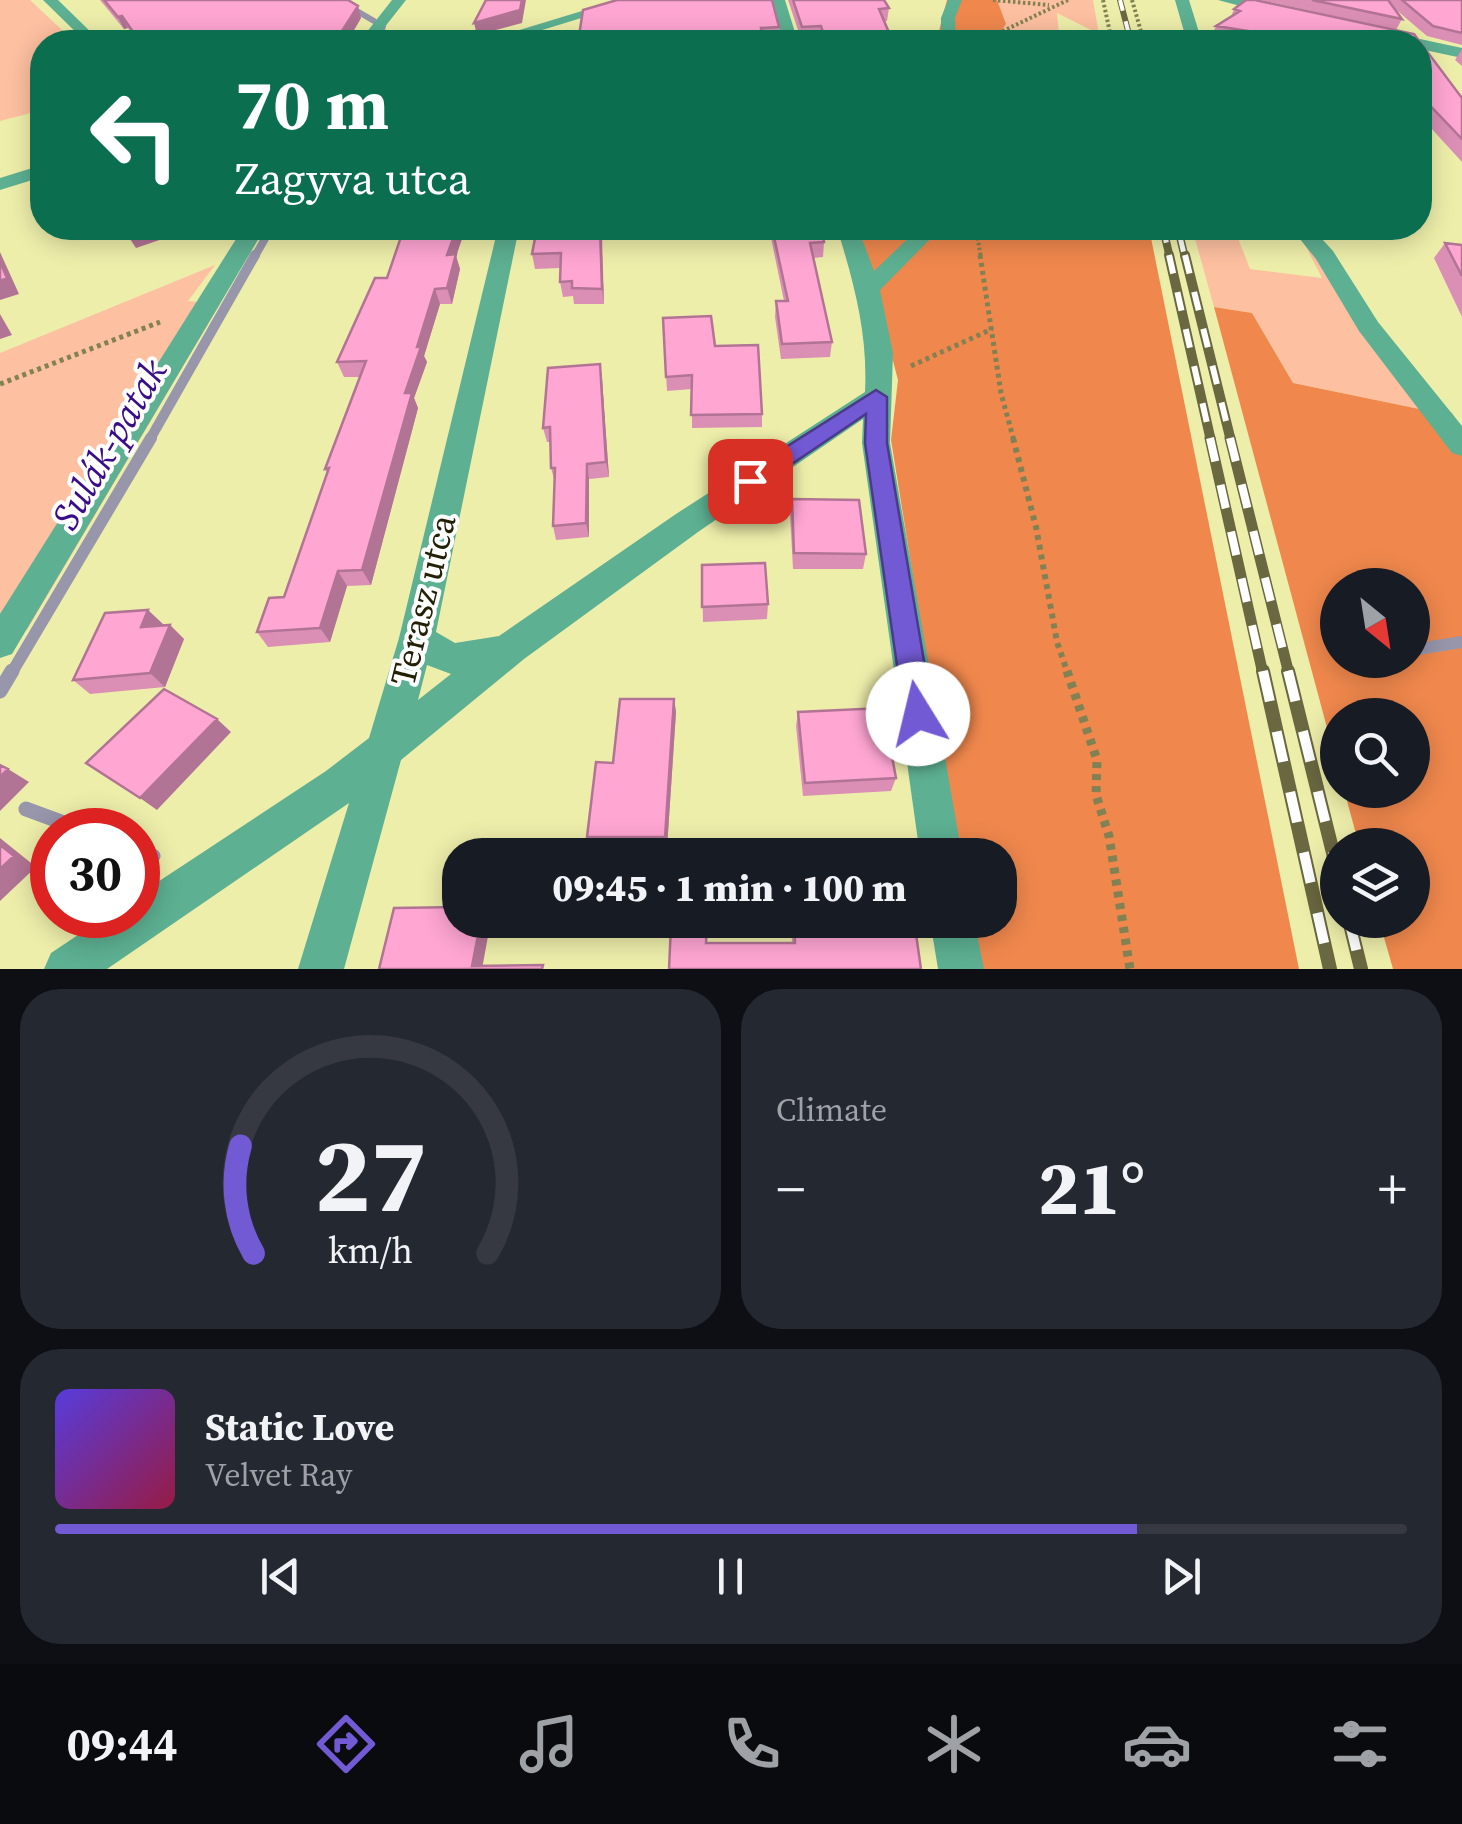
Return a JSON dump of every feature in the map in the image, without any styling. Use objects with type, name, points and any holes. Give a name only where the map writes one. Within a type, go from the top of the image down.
[{"type":"street","points":[[50,0],[81,30]]},
{"type":"street","points":[[374,30],[398,0]]},
{"type":"street","points":[[552,30],[557,0]]},
{"type":"street","points":[[531,30],[633,0]]},
{"type":"street","points":[[778,0],[788,30]]},
{"type":"street","points":[[948,30],[955,0]]},
{"type":"street","points":[[1182,0],[1191,30]]},
{"type":"street","points":[[1225,0],[1295,16]]},
{"type":"street","points":[[364,10],[381,20]]},
{"type":"street","points":[[1432,47],[1462,54]]},
{"type":"street","points":[[0,184],[30,175]]},
{"type":"street","points":[[0,643],[247,240]]},
{"type":"street","name":"Terasz utca","points":[[321,969],[417,638],[505,240]]},
{"type":"street","points":[[852,240],[868,289],[880,353],[878,462],[939,838]]},
{"type":"street","points":[[868,289],[919,240]]},
{"type":"street","points":[[1312,240],[1368,326],[1462,446]]},
{"type":"street","points":[[67,969],[302,812],[511,648],[878,388]]},
{"type":"street","points":[[417,638],[440,657],[464,662],[511,648]]},
{"type":"street","points":[[956,938],[962,969]]},
{"type":"path","points":[[993,0],[1050,5]]},
{"type":"path","points":[[1009,30],[1050,5],[1068,0]]},
{"type":"path","points":[[1103,0],[1109,30]]},
{"type":"path","points":[[1132,0],[1141,30]]},
{"type":"path","points":[[978,240],[1001,393],[1036,526],[1057,642],[1096,760],[1096,795],[1109,836],[1124,953],[1130,969]]},
{"type":"path","points":[[0,384],[208,303]]},
{"type":"path","points":[[878,388],[992,329]]},
{"type":"shaded area","points":[[0,0],[30,0],[62,30],[30,30],[30,113],[0,121]]},
{"type":"shaded area","points":[[947,0],[997,0],[1006,24],[1002,30],[939,30]]},
{"type":"shaded area","points":[[997,0],[1093,0],[1098,30],[1057,13],[1059,30],[994,30]]},
{"type":"shaded area","points":[[861,240],[1151,240],[1299,969],[981,969],[975,938],[1017,938],[1017,838],[955,838],[891,440],[898,380]]},
{"type":"shaded area","points":[[1195,240],[1239,240],[1250,269],[1322,278],[1303,240],[1307,240],[1429,411],[1293,383],[1252,313],[1214,307]]},
{"type":"shaded area","points":[[215,265],[188,301],[220,304],[27,630],[0,632],[0,353]]},
{"type":"shaded area","points":[[1214,307],[1252,313],[1293,383],[1451,412],[1462,428],[1462,969],[1393,969],[1384,938],[1430,938],[1430,828],[1354,828],[1349,808],[1430,808],[1430,698],[1320,698],[1320,702]]},
{"type":"building","points":[[104,0],[348,0],[358,6],[343,30],[132,30],[122,16],[118,17]]},
{"type":"building","points":[[486,0],[522,0],[520,10],[474,23]]},
{"type":"building","points":[[617,0],[772,0],[779,27],[580,30],[583,10]]},
{"type":"building","points":[[793,0],[884,0],[889,8],[879,9],[888,30],[802,27]]},
{"type":"building","points":[[1246,0],[1255,0],[1395,30],[1241,30],[1216,26],[1240,11],[1234,9]]},
{"type":"building","points":[[1312,0],[1388,0],[1402,19]]},
{"type":"building","points":[[1402,0],[1462,0],[1462,33],[1433,26]]},
{"type":"building","points":[[1432,58],[1462,98],[1462,139],[1432,108]]},
{"type":"building","points":[[400,240],[453,240],[447,255],[456,254],[447,288],[435,289],[417,347],[421,347],[405,393],[412,393],[362,570],[338,571],[320,628],[257,632],[269,598],[284,597],[329,468],[325,469],[366,361],[337,362],[375,278],[387,278]]},
{"type":"building","points":[[535,240],[600,240],[602,289],[572,288],[572,281],[560,282],[561,253],[532,254]]},
{"type":"building","points":[[775,240],[824,240],[810,243],[832,342],[782,344],[776,301],[788,301]]},
{"type":"building","points":[[1445,243],[1462,245],[1462,276]]},
{"type":"building","points":[[0,262],[7,278],[0,281]]},
{"type":"building","points":[[711,316],[715,346],[758,345],[762,414],[691,415],[692,375],[666,377],[663,318]]},
{"type":"building","points":[[600,364],[606,462],[587,464],[586,523],[553,526],[555,468],[551,468],[550,427],[543,428],[548,368]]},
{"type":"building","points":[[792,499],[859,500],[866,554],[794,553]]},
{"type":"building","points":[[765,563],[768,604],[702,607],[702,565]]},
{"type":"building","points":[[148,610],[141,627],[170,625],[150,673],[73,680],[105,613]]},
{"type":"building","points":[[164,689],[217,719],[140,798],[86,763]]},
{"type":"building","points":[[620,699],[674,699],[665,837],[587,837],[596,762],[613,763]]},
{"type":"building","points":[[883,708],[896,778],[805,783],[798,712]]},
{"type":"building","points":[[0,845],[14,856],[0,869]]},
{"type":"building","points":[[442,907],[442,938],[477,938],[472,966],[543,965],[542,969],[379,969],[394,908]]},
{"type":"building","points":[[670,938],[706,938],[706,943],[795,943],[795,938],[917,938],[921,969],[669,969]]},
{"type":"waterway","points":[[338,0],[374,21]]},
{"type":"waterway","name":"Sulák-patak","points":[[382,30],[383,26]]},
{"type":"waterway","name":"Sulák-patak","points":[[254,258],[264,240]]},
{"type":"waterway","name":"Sulák-patak","points":[[149,441],[255,255]]},
{"type":"waterway","name":"Sulák-patak","points":[[11,674],[151,438]]},
{"type":"waterway","name":"Sulák-patak","points":[[1430,647],[1462,642]]},
{"type":"waterway","name":"Sulák-patak","points":[[0,691],[12,671]]},
{"type":"waterway","name":"Sulák-patak","points":[[26,809],[30,810]]},
{"type":"railway","points":[[1120,0],[1128,30]]},
{"type":"railway","points":[[1166,240],[1170,258]]},
{"type":"railway","points":[[1181,240],[1185,258]]},
{"type":"railway","points":[[1169,255],[1211,441]]},
{"type":"railway","points":[[1185,255],[1231,441]]},
{"type":"railway","points":[[1210,438],[1263,674]]},
{"type":"railway","points":[[1230,438],[1289,674]]},
{"type":"railway","points":[[1263,671],[1330,969]]},
{"type":"railway","points":[[1288,671],[1327,828]]},
{"type":"railway","points":[[1353,938],[1361,969]]},
{"type":"route","points":[[750,481],[876,397],[876,443],[918,714]]}]
